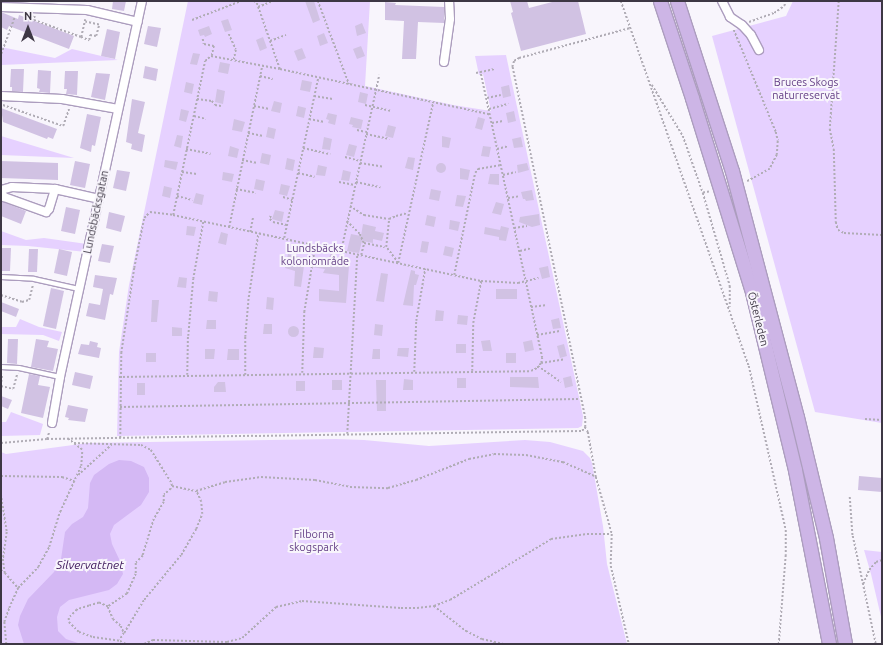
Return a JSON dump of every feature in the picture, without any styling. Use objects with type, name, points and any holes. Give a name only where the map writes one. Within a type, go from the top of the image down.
[{"type":"main road","points":[[652,1],[692,98]]},
{"type":"main road","name":"Österleden","points":[[660,1],[692,98],[752,292],[795,470],[824,620],[827,644]]},
{"type":"main road","name":"Österleden","points":[[677,1],[732,171],[797,417],[826,538],[845,644]]},
{"type":"main road","points":[[686,1],[699,66]]},
{"type":"main road","points":[[837,599],[849,644]]},
{"type":"street","name":"Lundsbäcksgatan","points":[[52,423],[60,377],[142,1]]},
{"type":"street","points":[[444,62],[450,19],[449,1]]},
{"type":"street","points":[[722,1],[730,17],[751,35],[759,50]]},
{"type":"street","points":[[1,7],[87,10],[138,22]]},
{"type":"street","points":[[1,96],[72,101],[118,109]]},
{"type":"street","points":[[55,189],[46,212],[4,198],[1,191],[12,187],[55,189],[99,199]]},
{"type":"lane","points":[[1,277],[34,279],[80,289]]},
{"type":"lane","points":[[2,367],[19,368],[60,377]]},
{"type":"path","points":[[192,20],[241,1]]},
{"type":"path","points":[[254,1],[258,7],[280,69]]},
{"type":"path","points":[[258,7],[273,1]]},
{"type":"path","points":[[318,1],[349,84]]},
{"type":"path","points":[[621,1],[749,366],[786,530],[786,555],[779,644]]},
{"type":"path","points":[[740,24],[774,13],[784,6],[786,1]]},
{"type":"path","points":[[839,1],[830,129],[834,149],[836,222],[838,230],[844,233],[882,235]]},
{"type":"path","points":[[1,54],[18,8]]},
{"type":"path","points":[[38,9],[34,20],[89,40],[90,34],[96,36],[99,25],[84,22]]},
{"type":"path","points":[[81,37],[87,10]]},
{"type":"path","points":[[730,17],[743,55],[776,132],[778,141],[777,155],[770,169],[745,183]]},
{"type":"path","points":[[629,644],[611,566],[612,534],[596,477],[588,432],[585,427],[586,418],[582,398],[512,67],[514,61],[519,58],[630,28]]},
{"type":"path","points":[[229,34],[236,50],[234,60]]},
{"type":"path","points":[[270,41],[286,34]]},
{"type":"path","points":[[173,215],[205,61],[212,56],[214,46],[204,44],[203,39]]},
{"type":"path","points":[[212,56],[490,114]]},
{"type":"path","points":[[228,227],[262,66]]},
{"type":"path","points":[[476,73],[495,69]]},
{"type":"path","points":[[119,377],[531,371],[538,366],[541,362],[537,335],[480,72]]},
{"type":"path","points":[[341,251],[379,75]]},
{"type":"path","points":[[260,76],[273,79]]},
{"type":"path","points":[[284,239],[318,78]]},
{"type":"path","points":[[650,81],[683,136],[703,193],[730,286],[730,309]]},
{"type":"path","points":[[486,98],[500,95]]},
{"type":"path","points":[[314,96],[333,99]]},
{"type":"path","points":[[197,99],[212,101],[215,105],[221,106]]},
{"type":"path","points":[[1,104],[63,126],[72,101]]},
{"type":"path","points":[[398,263],[433,103]]},
{"type":"path","points":[[489,109],[508,104]]},
{"type":"path","points":[[365,105],[390,111]]},
{"type":"path","points":[[254,106],[270,109]]},
{"type":"path","points":[[194,116],[206,119]]},
{"type":"path","points":[[310,119],[325,122]]},
{"type":"path","points":[[492,124],[503,121]]},
{"type":"path","points":[[357,130],[389,139]]},
{"type":"path","points":[[248,133],[264,136]]},
{"type":"path","points":[[497,149],[509,146]]},
{"type":"path","points":[[303,148],[330,154]]},
{"type":"path","points":[[186,149],[211,154]]},
{"type":"path","points":[[345,157],[384,168]]},
{"type":"path","points":[[242,160],[258,163]]},
{"type":"path","points":[[454,275],[475,173],[478,169],[500,164]]},
{"type":"path","points":[[182,172],[197,174]]},
{"type":"path","points":[[503,175],[516,172]]},
{"type":"path","points":[[298,173],[315,177]]},
{"type":"path","points":[[339,182],[355,185]]},
{"type":"path","points":[[356,182],[380,187]]},
{"type":"path","points":[[236,189],[256,193]]},
{"type":"path","points":[[703,193],[710,192]]},
{"type":"path","points":[[177,196],[192,200]]},
{"type":"path","points":[[508,198],[520,196]]},
{"type":"path","points":[[283,198],[293,200]]},
{"type":"path","points":[[350,206],[364,215],[389,220],[396,216],[408,213]]},
{"type":"path","points":[[120,438],[119,377],[128,304],[144,218],[150,212],[173,215],[481,281],[525,282],[538,278]]},
{"type":"path","points":[[250,232],[252,216]]},
{"type":"path","points":[[271,216],[270,219],[273,222],[287,225]]},
{"type":"path","points":[[386,247],[389,220]]},
{"type":"path","points":[[347,221],[360,234],[364,243],[361,256]]},
{"type":"path","points":[[187,376],[191,290],[203,222]]},
{"type":"path","points":[[514,228],[527,226]]},
{"type":"path","points":[[245,375],[245,336],[248,301],[258,234]]},
{"type":"path","points":[[364,243],[386,247],[398,263]]},
{"type":"path","points":[[302,374],[304,312],[315,246]]},
{"type":"path","points":[[520,251],[532,248]]},
{"type":"path","points":[[347,434],[349,374],[357,255]]},
{"type":"path","points":[[414,372],[416,321],[425,269]]},
{"type":"path","points":[[1,295],[22,302],[29,300],[34,279]]},
{"type":"path","points":[[472,371],[473,323],[481,281]]},
{"type":"path","points":[[531,307],[547,305]]},
{"type":"path","points":[[537,335],[560,331]]},
{"type":"path","points":[[541,362],[566,359]]},
{"type":"path","points":[[538,366],[560,382]]},
{"type":"path","points":[[1,382],[2,367]]},
{"type":"path","points":[[1,386],[13,389],[19,368]]},
{"type":"path","points":[[120,406],[348,404],[578,399]]},
{"type":"path","points":[[866,419],[882,420]]},
{"type":"path","points":[[1,443],[22,440],[68,439],[582,431],[585,427]]},
{"type":"path","points":[[1,625],[4,622],[18,588],[38,567],[49,547],[60,512],[77,476],[83,457],[82,450],[68,439]]},
{"type":"path","points":[[74,443],[141,445],[151,450],[172,486]]},
{"type":"path","points":[[77,476],[111,445]]},
{"type":"path","points":[[172,486],[196,491],[224,482],[261,477],[315,480],[350,487],[388,488],[416,480],[469,459],[494,454],[526,455],[563,462],[596,477]]},
{"type":"path","points":[[1,476],[62,477],[75,481]]},
{"type":"path","points":[[108,608],[126,594],[134,582],[136,563],[143,556],[154,519],[164,502],[164,495],[172,486]]},
{"type":"path","points":[[120,641],[144,600],[181,555],[196,529],[202,514],[201,502],[196,491]]},
{"type":"path","points":[[1,494],[7,532],[3,559],[5,573]]},
{"type":"path","points":[[850,497],[853,536],[876,644]]},
{"type":"path","points":[[144,644],[153,640],[227,642],[242,638],[276,608],[302,601],[401,608],[434,606],[450,600],[551,539],[587,534],[612,534]]},
{"type":"path","points":[[863,584],[869,570],[876,562],[882,560]]},
{"type":"path","points":[[1,570],[18,588]]},
{"type":"path","points":[[124,633],[121,626],[113,619],[108,608],[99,603],[82,608],[72,614],[69,622],[79,632],[94,637],[120,641],[126,644]]},
{"type":"path","points":[[434,606],[466,631],[482,639],[503,644]]},
{"type":"path","points":[[4,622],[6,644]]},
{"type":"green space","name":"Lundsbäcks koloniområde","points":[[188,1],[370,1],[365,86],[453,105],[491,111],[483,74],[479,75],[475,56],[506,55],[583,416],[582,426],[578,428],[117,436],[119,352],[129,285]]},
{"type":"green space","name":"Bruces Skogs naturreservat","points":[[793,1],[882,1],[882,423],[815,412],[712,36],[786,16]]},
{"type":"green space","points":[[1,47],[55,58],[72,49],[118,60],[1,65]]},
{"type":"green space","points":[[1,136],[74,158],[1,155]]},
{"type":"green space","points":[[1,231],[26,240],[44,238],[87,244],[86,252],[28,246],[1,245]]},
{"type":"green space","points":[[20,319],[39,327],[62,332],[59,341],[43,335],[1,334],[1,327],[16,327]]},
{"type":"green space","points":[[11,412],[43,424],[40,435],[1,436],[1,422],[6,422]]},
{"type":"green space","name":"Filborna skogspark","points":[[336,439],[429,446],[525,440],[550,442],[583,451],[590,458],[592,463],[603,526],[607,564],[627,644],[1,644],[1,452],[6,454],[88,443]]},
{"type":"green space","points":[[864,550],[882,552],[882,621],[871,574]]},
{"type":"water","name":"Silvervattnet","points":[[119,460],[131,461],[144,467],[149,478],[149,492],[141,505],[114,525],[110,534],[123,574],[117,584],[109,590],[69,600],[60,607],[57,617],[58,631],[66,639],[81,644],[24,644],[18,625],[20,616],[28,599],[54,572],[61,559],[65,532],[72,524],[83,517],[88,508],[90,483],[94,475],[109,464]]},
{"type":"building","points":[[113,1],[126,1],[124,11],[112,9]]},
{"type":"building","points":[[305,1],[314,1],[320,20],[313,23]]},
{"type":"building","points":[[510,1],[527,1],[529,8],[556,1],[578,1],[586,34],[521,51],[511,13],[513,12]]},
{"type":"building","points":[[385,2],[396,3],[395,5],[444,7],[444,23],[418,22],[416,59],[402,59],[404,21],[385,20]]},
{"type":"building","points":[[1,12],[18,19],[19,15],[74,36],[69,49],[9,26],[7,30],[1,27]]},
{"type":"building","points":[[228,19],[232,30],[225,32],[221,21]]},
{"type":"building","points":[[362,23],[366,33],[357,36],[355,26]]},
{"type":"building","points":[[148,26],[161,28],[157,47],[144,44]]},
{"type":"building","points":[[209,26],[212,34],[205,37],[204,35],[200,36],[198,30]]},
{"type":"building","points":[[107,29],[120,32],[115,59],[101,56]]},
{"type":"building","points":[[324,33],[328,43],[320,46],[317,36]]},
{"type":"building","points":[[263,37],[267,48],[260,51],[256,40]]},
{"type":"building","points":[[361,46],[365,56],[357,59],[353,49]]},
{"type":"building","points":[[302,48],[306,58],[298,61],[294,51]]},
{"type":"building","points":[[193,53],[200,54],[197,65],[190,64]]},
{"type":"building","points":[[220,62],[230,64],[228,74],[218,72]]},
{"type":"building","points":[[145,66],[158,69],[156,81],[143,78]]},
{"type":"building","points":[[11,69],[24,69],[23,92],[12,91],[12,87],[10,87]]},
{"type":"building","points":[[38,70],[51,71],[50,93],[39,92],[40,89],[37,88]]},
{"type":"building","points":[[65,71],[78,71],[77,95],[66,94],[67,89],[64,89]]},
{"type":"building","points":[[96,73],[110,74],[105,100],[91,97]]},
{"type":"building","points":[[302,80],[312,82],[310,92],[300,90]]},
{"type":"building","points":[[186,82],[194,84],[192,94],[184,92]]},
{"type":"building","points":[[509,85],[511,96],[503,98],[501,87]]},
{"type":"building","points":[[217,89],[225,91],[223,104],[215,102]]},
{"type":"building","points":[[360,92],[368,94],[366,104],[358,102]]},
{"type":"building","points":[[132,99],[145,102],[138,133],[145,135],[142,152],[131,149],[132,144],[126,142]]},
{"type":"building","points":[[274,101],[282,103],[280,113],[271,111]]},
{"type":"building","points":[[298,106],[306,108],[304,118],[296,116]]},
{"type":"building","points":[[1,108],[57,129],[53,139],[48,137],[47,139],[3,122]]},
{"type":"building","points":[[181,109],[189,111],[186,122],[179,120]]},
{"type":"building","points":[[514,111],[516,121],[508,123],[506,113]]},
{"type":"building","points":[[328,113],[337,115],[335,125],[328,123],[329,120],[326,119]]},
{"type":"building","points":[[87,114],[101,117],[95,146],[92,145],[91,152],[80,148]]},
{"type":"building","points":[[351,117],[363,120],[361,129],[352,127],[353,125],[349,124]]},
{"type":"building","points":[[478,117],[485,119],[482,130],[475,128]]},
{"type":"building","points":[[234,119],[245,122],[242,132],[232,130]]},
{"type":"building","points":[[388,125],[396,127],[393,138],[385,136]]},
{"type":"building","points":[[268,127],[276,129],[274,139],[266,137]]},
{"type":"building","points":[[177,135],[183,136],[181,148],[174,146]]},
{"type":"building","points":[[442,136],[451,138],[449,148],[442,147]]},
{"type":"building","points":[[324,137],[332,139],[330,150],[322,149]]},
{"type":"building","points":[[521,137],[523,147],[514,148],[512,139]]},
{"type":"building","points":[[349,144],[357,146],[354,157],[346,155]]},
{"type":"building","points":[[230,146],[239,149],[237,158],[228,156]]},
{"type":"building","points":[[483,146],[491,147],[489,157],[481,156]]},
{"type":"building","points":[[262,153],[271,155],[269,165],[260,163]]},
{"type":"building","points":[[408,157],[415,158],[413,170],[405,168]]},
{"type":"building","points":[[287,158],[295,160],[293,171],[285,169]]},
{"type":"building","points":[[165,160],[178,162],[176,170],[164,167]]},
{"type":"building","points":[[1,161],[58,163],[58,180],[1,178]]},
{"type":"building","points":[[75,161],[90,164],[85,188],[70,185]]},
{"type":"building","points":[[439,163],[443,163],[445,164],[445,172],[439,173],[436,170],[436,166]]},
{"type":"building","points":[[527,163],[529,170],[518,173],[517,165]]},
{"type":"building","points":[[318,165],[327,167],[325,176],[316,175]]},
{"type":"building","points":[[460,168],[470,170],[468,180],[460,179]]},
{"type":"building","points":[[117,170],[130,172],[126,191],[113,188]]},
{"type":"building","points":[[343,170],[351,172],[349,181],[341,180]]},
{"type":"building","points":[[223,172],[234,174],[232,182],[222,180]]},
{"type":"building","points":[[490,174],[499,174],[499,185],[488,184]]},
{"type":"building","points":[[256,179],[265,181],[263,191],[254,189]]},
{"type":"building","points":[[281,184],[290,186],[287,196],[279,194]]},
{"type":"building","points":[[164,186],[172,188],[170,198],[162,196]]},
{"type":"building","points":[[431,189],[441,191],[439,201],[429,199]]},
{"type":"building","points":[[532,190],[534,200],[526,201],[523,199],[521,192]]},
{"type":"building","points":[[196,193],[204,195],[202,205],[193,203]]},
{"type":"building","points":[[457,195],[466,196],[463,207],[455,206]]},
{"type":"building","points":[[1,201],[26,211],[21,224],[1,216]]},
{"type":"building","points":[[496,202],[504,204],[501,215],[492,213]]},
{"type":"building","points":[[66,207],[80,210],[75,234],[61,231]]},
{"type":"building","points":[[275,210],[284,212],[282,222],[272,219]]},
{"type":"building","points":[[109,212],[125,216],[121,232],[106,228]]},
{"type":"building","points":[[539,214],[540,225],[532,227],[519,222],[520,217]]},
{"type":"building","points":[[427,215],[436,217],[434,227],[425,225]]},
{"type":"building","points":[[450,220],[460,222],[458,231],[449,229]]},
{"type":"building","points":[[363,224],[376,227],[375,231],[384,233],[382,241],[373,239],[373,243],[362,241],[359,253],[347,251],[351,234],[361,236]]},
{"type":"building","points":[[187,226],[196,227],[194,236],[186,235]]},
{"type":"building","points":[[501,226],[509,228],[506,241],[499,240],[499,237],[484,234],[485,227],[500,230]]},
{"type":"building","points":[[221,232],[228,234],[226,245],[218,243]]},
{"type":"building","points":[[422,241],[429,242],[427,253],[420,252]]},
{"type":"building","points":[[102,244],[114,246],[110,263],[98,261]]},
{"type":"building","points":[[445,246],[454,248],[452,257],[443,255]]},
{"type":"building","points":[[2,248],[11,248],[10,271],[1,271]]},
{"type":"building","points":[[29,249],[38,249],[37,272],[28,272]]},
{"type":"building","points":[[59,249],[72,252],[67,276],[54,273]]},
{"type":"building","points":[[332,251],[334,252],[333,264],[349,266],[346,303],[319,301],[319,289],[339,291],[339,275],[323,273],[325,269],[304,266],[301,287],[294,286],[295,271],[285,268],[288,254],[324,263],[327,262]]},
{"type":"building","points":[[548,266],[550,277],[542,279],[539,268]]},
{"type":"building","points":[[411,270],[415,271],[415,274],[419,275],[416,285],[414,285],[413,306],[403,305]]},
{"type":"building","points":[[381,273],[388,274],[384,302],[376,301]]},
{"type":"building","points":[[95,275],[117,278],[113,295],[110,294],[105,320],[86,316],[89,303],[100,305],[103,289],[93,287]]},
{"type":"building","points":[[179,277],[187,278],[186,288],[177,287]]},
{"type":"building","points":[[51,288],[64,291],[56,329],[43,326]]},
{"type":"building","points":[[496,289],[517,289],[517,299],[496,299]]},
{"type":"building","points":[[209,291],[218,292],[217,302],[208,301]]},
{"type":"building","points":[[267,297],[274,298],[273,310],[266,309]]},
{"type":"building","points":[[152,300],[159,300],[157,322],[151,322]]},
{"type":"building","points":[[1,302],[19,309],[16,317],[1,311]]},
{"type":"building","points":[[436,310],[444,311],[443,321],[435,321]]},
{"type":"building","points":[[458,315],[468,316],[467,325],[457,324]]},
{"type":"building","points":[[559,318],[561,328],[553,329],[551,320]]},
{"type":"building","points":[[207,320],[216,320],[216,329],[206,329]]},
{"type":"building","points":[[264,324],[272,324],[272,334],[263,334]]},
{"type":"building","points":[[375,324],[383,325],[382,336],[374,335]]},
{"type":"building","points":[[291,326],[295,326],[297,327],[297,335],[291,336],[288,333],[288,329]]},
{"type":"building","points":[[172,327],[182,328],[182,336],[172,336]]},
{"type":"building","points":[[8,339],[18,339],[17,364],[7,363]]},
{"type":"building","points":[[36,339],[49,341],[47,347],[58,349],[53,371],[31,367]]},
{"type":"building","points":[[490,340],[492,351],[483,351],[481,341]]},
{"type":"building","points":[[532,340],[534,350],[525,352],[523,342]]},
{"type":"building","points":[[90,341],[98,343],[97,347],[101,348],[99,358],[78,354],[81,344],[89,345]]},
{"type":"building","points":[[456,344],[466,344],[466,353],[456,353]]},
{"type":"building","points":[[564,344],[567,356],[560,358],[557,346]]},
{"type":"building","points":[[314,347],[324,348],[323,358],[313,358]]},
{"type":"building","points":[[398,348],[409,348],[408,357],[397,356]]},
{"type":"building","points":[[205,349],[215,349],[214,359],[205,359]]},
{"type":"building","points":[[228,349],[239,349],[239,360],[227,360]]},
{"type":"building","points":[[373,349],[380,349],[380,359],[372,359]]},
{"type":"building","points":[[146,353],[156,353],[156,362],[146,362]]},
{"type":"building","points":[[506,353],[516,353],[516,363],[506,363]]},
{"type":"building","points":[[75,372],[93,376],[90,389],[72,385]]},
{"type":"building","points":[[29,374],[40,376],[38,385],[50,387],[43,418],[21,413]]},
{"type":"building","points":[[571,376],[573,386],[565,388],[563,378]]},
{"type":"building","points":[[510,377],[538,377],[539,388],[510,387]]},
{"type":"building","points":[[457,378],[466,378],[466,388],[457,388]]},
{"type":"building","points":[[404,379],[413,380],[413,390],[403,390]]},
{"type":"building","points":[[332,380],[342,380],[342,390],[332,390]]},
{"type":"building","points":[[376,380],[386,380],[386,411],[377,411]]},
{"type":"building","points":[[296,381],[305,381],[305,391],[296,391]]},
{"type":"building","points":[[218,382],[225,382],[226,392],[214,392],[214,387]]},
{"type":"building","points":[[137,383],[145,383],[145,395],[137,395]]},
{"type":"building","points":[[1,396],[12,400],[8,409],[1,406]]},
{"type":"building","points":[[68,405],[88,409],[85,422],[68,420],[69,418],[65,417]]},
{"type":"building","points":[[859,476],[882,478],[882,492],[858,490]]}]
